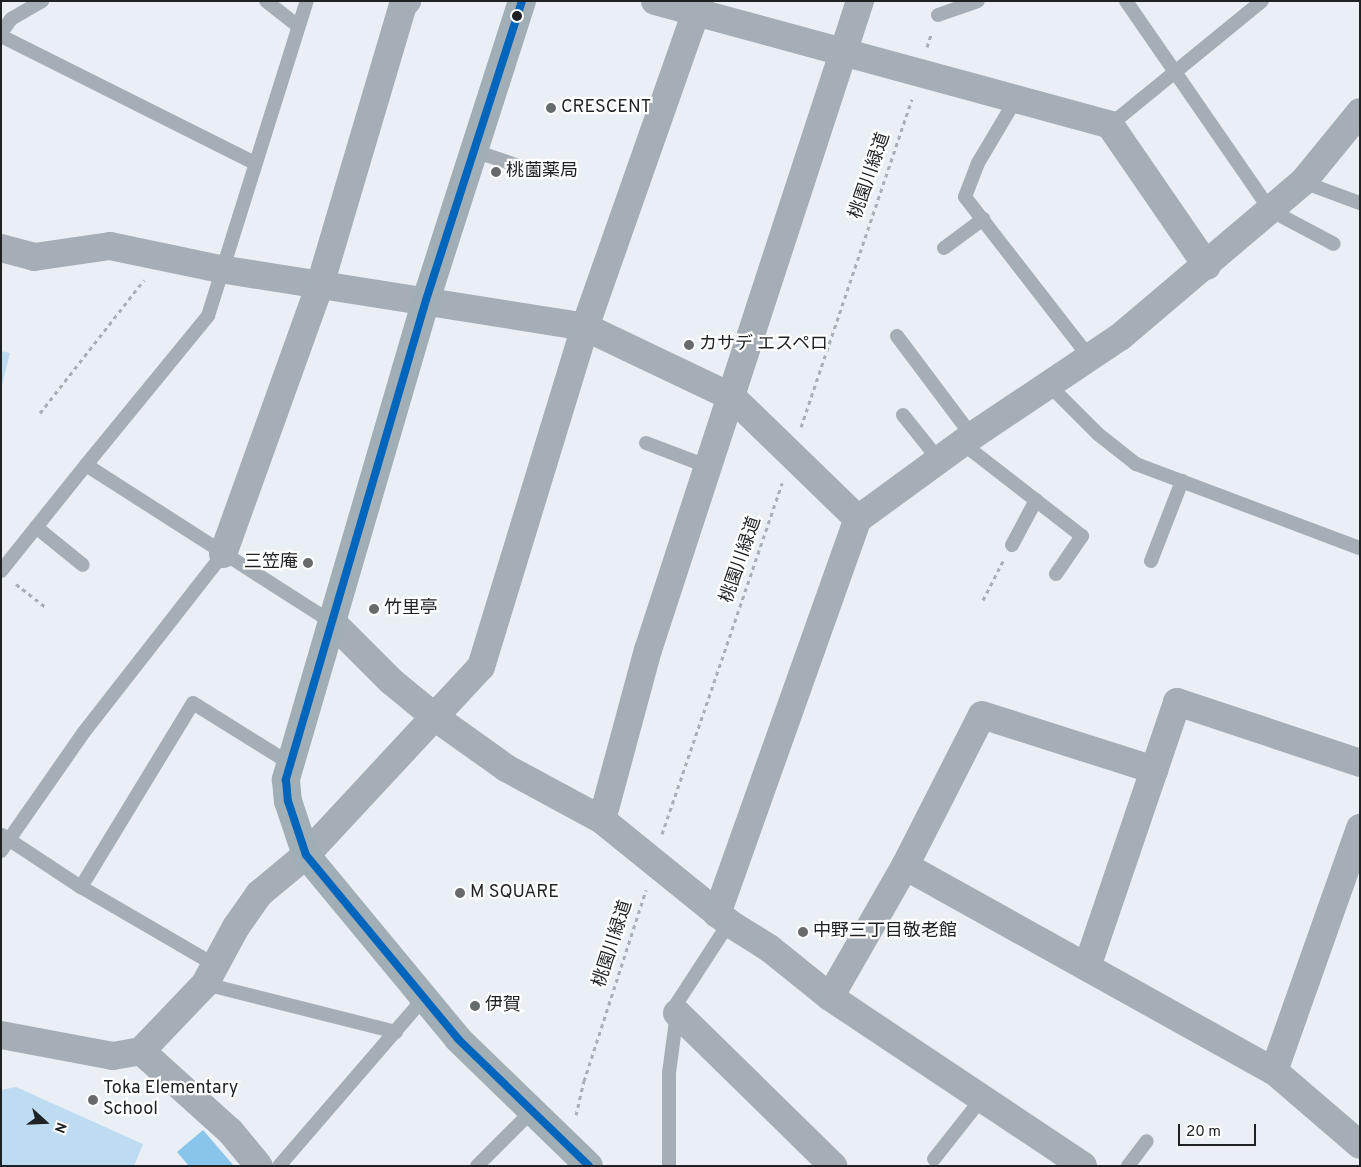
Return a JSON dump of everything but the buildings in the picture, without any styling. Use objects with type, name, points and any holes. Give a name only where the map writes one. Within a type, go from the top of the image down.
[{"type":"main road","points":[[522,1],[426,300],[286,780],[288,801],[306,855],[423,999],[458,1039],[589,1166]]},
{"type":"street","points":[[223,554],[320,285],[403,5],[407,1]]},
{"type":"street","points":[[655,1],[698,7],[843,52],[1110,124],[1207,266]]},
{"type":"street","points":[[602,820],[648,650],[732,398],[860,1]]},
{"type":"street","points":[[1,1035],[113,1056],[141,1051],[210,974],[259,894],[306,855],[436,718],[481,667],[585,326],[698,7]]},
{"type":"street","points":[[723,919],[858,520],[967,440],[1120,337],[1207,266],[1303,182],[1360,112]]},
{"type":"street","points":[[1,248],[34,257],[110,246],[220,269],[585,326],[732,398],[858,520]]},
{"type":"street","points":[[333,623],[391,681],[436,718],[506,768],[602,820],[652,864],[723,919],[769,948],[830,996],[983,1097],[1075,1164]]},
{"type":"street","points":[[1087,967],[1177,702],[1360,763]]},
{"type":"street","points":[[830,996],[905,866],[982,715],[1154,770]]},
{"type":"street","points":[[1274,1071],[1360,828]]},
{"type":"street","points":[[905,866],[1274,1071],[1360,1145]]},
{"type":"street","points":[[677,1013],[833,1166]]},
{"type":"street","points":[[141,1051],[230,1132],[258,1166]]},
{"type":"lane","points":[[1,33],[12,19],[42,1]]},
{"type":"lane","points":[[266,1],[298,26]]},
{"type":"lane","points":[[5,575],[36,527],[208,316],[220,269],[307,1]]},
{"type":"lane","points":[[938,14],[978,1]]},
{"type":"lane","points":[[1126,1],[1270,210],[1334,244]]},
{"type":"lane","points":[[1110,124],[1262,1]]},
{"type":"lane","points":[[1,36],[255,163]]},
{"type":"lane","points":[[1016,99],[978,163],[965,197],[1089,357]]},
{"type":"lane","points":[[474,151],[537,172]]},
{"type":"lane","points":[[1303,182],[1360,204]]},
{"type":"lane","points":[[944,248],[983,219]]},
{"type":"lane","points":[[896,336],[967,440],[1036,500],[1082,536],[1056,574]]},
{"type":"lane","points":[[1049,385],[1098,434],[1136,464],[1360,548]]},
{"type":"lane","points":[[903,415],[939,460]]},
{"type":"lane","points":[[646,443],[709,467]]},
{"type":"lane","points":[[86,465],[333,623]]},
{"type":"lane","points":[[1151,560],[1182,481]]},
{"type":"lane","points":[[1012,545],[1036,500]]},
{"type":"lane","points":[[36,527],[83,565]]},
{"type":"lane","points":[[223,554],[84,732],[3,842],[81,886],[210,974],[396,1032]]},
{"type":"lane","points":[[81,886],[193,704],[291,764]]},
{"type":"lane","points":[[669,1166],[669,1073],[677,1013],[675,1006],[723,919]]},
{"type":"lane","points":[[279,1166],[423,999]]},
{"type":"lane","points":[[934,1159],[983,1097]]},
{"type":"lane","points":[[477,1166],[532,1111]]},
{"type":"lane","points":[[1128,1166],[1147,1141]]},
{"type":"path","name":"桃園川緑道","points":[[576,1119],[584,1081],[652,864],[920,73],[938,14]]},
{"type":"path","points":[[40,413],[162,256]]},
{"type":"path","points":[[983,600],[1012,545]]},
{"type":"path","points":[[5,575],[45,607]]},
{"type":"shaded area","points":[[1,351],[10,353],[1,389]]},
{"type":"shaded area","points":[[16,1087],[143,1144],[134,1166],[1,1166],[1,1090]]},
{"type":"water","points":[[203,1130],[234,1166],[189,1166],[177,1152]]},
{"type":"transit line","points":[[522,1],[426,300],[286,780],[288,801],[306,855],[458,1039],[589,1166]]},
{"type":"place","name":"CRESCENT","points":[[551,108]]},
{"type":"place","name":"桃薗薬局","points":[[496,172]]},
{"type":"place","name":"カサデ エスペロ","points":[[689,345]]},
{"type":"place","name":"三笠庵","points":[[308,563]]},
{"type":"place","name":"竹里亭","points":[[374,609]]},
{"type":"place","name":"M SQUARE","points":[[460,893]]},
{"type":"place","name":"中野三丁目敬老館","points":[[803,932]]},
{"type":"place","name":"伊賀","points":[[475,1006]]},
{"type":"place","name":"Toka Elementary School","points":[[93,1100]]}]
